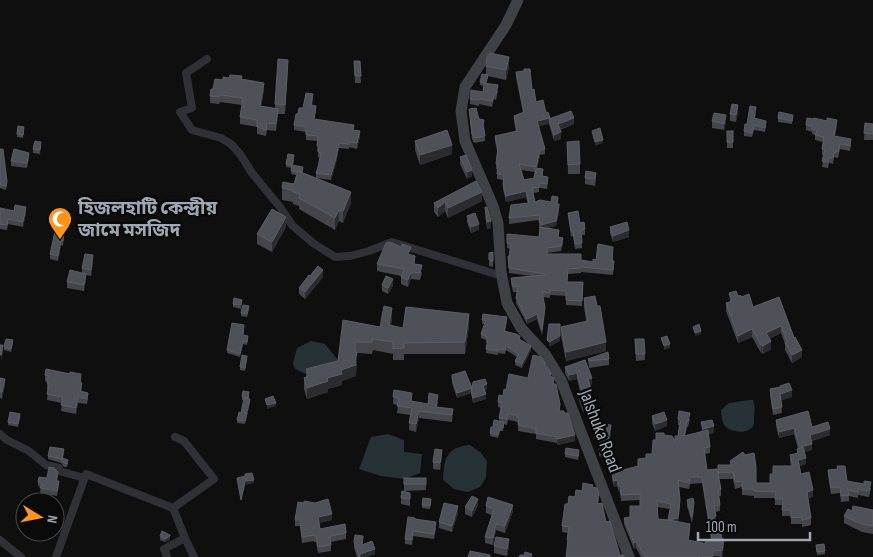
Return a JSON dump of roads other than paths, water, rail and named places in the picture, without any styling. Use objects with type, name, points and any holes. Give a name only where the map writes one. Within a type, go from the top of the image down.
[{"type":"street","name":"Jalshuka Road","points":[[518,0],[506,25],[465,87],[461,110],[465,141],[493,206],[498,224],[502,276],[507,303],[521,328],[545,354],[562,380],[629,557]]},
{"type":"street","points":[[207,59],[186,72],[192,108],[180,112],[192,130],[221,138],[231,144],[292,225],[313,243],[335,257],[350,256],[369,251],[392,242],[502,276]]},
{"type":"street","points":[[0,434],[7,440],[29,451],[46,465],[84,478]]},
{"type":"street","points":[[173,508],[214,479],[184,441],[175,437]]},
{"type":"street","points":[[56,557],[86,474],[173,508],[194,557]]},
{"type":"street","points":[[167,557],[164,549],[185,538]]},
{"type":"street","points":[[0,540],[21,557]]},
{"type":"place","name":"হিজলহাটি কেন্দ্রীয় জামে মসজিদ","points":[[60,240]]}]
